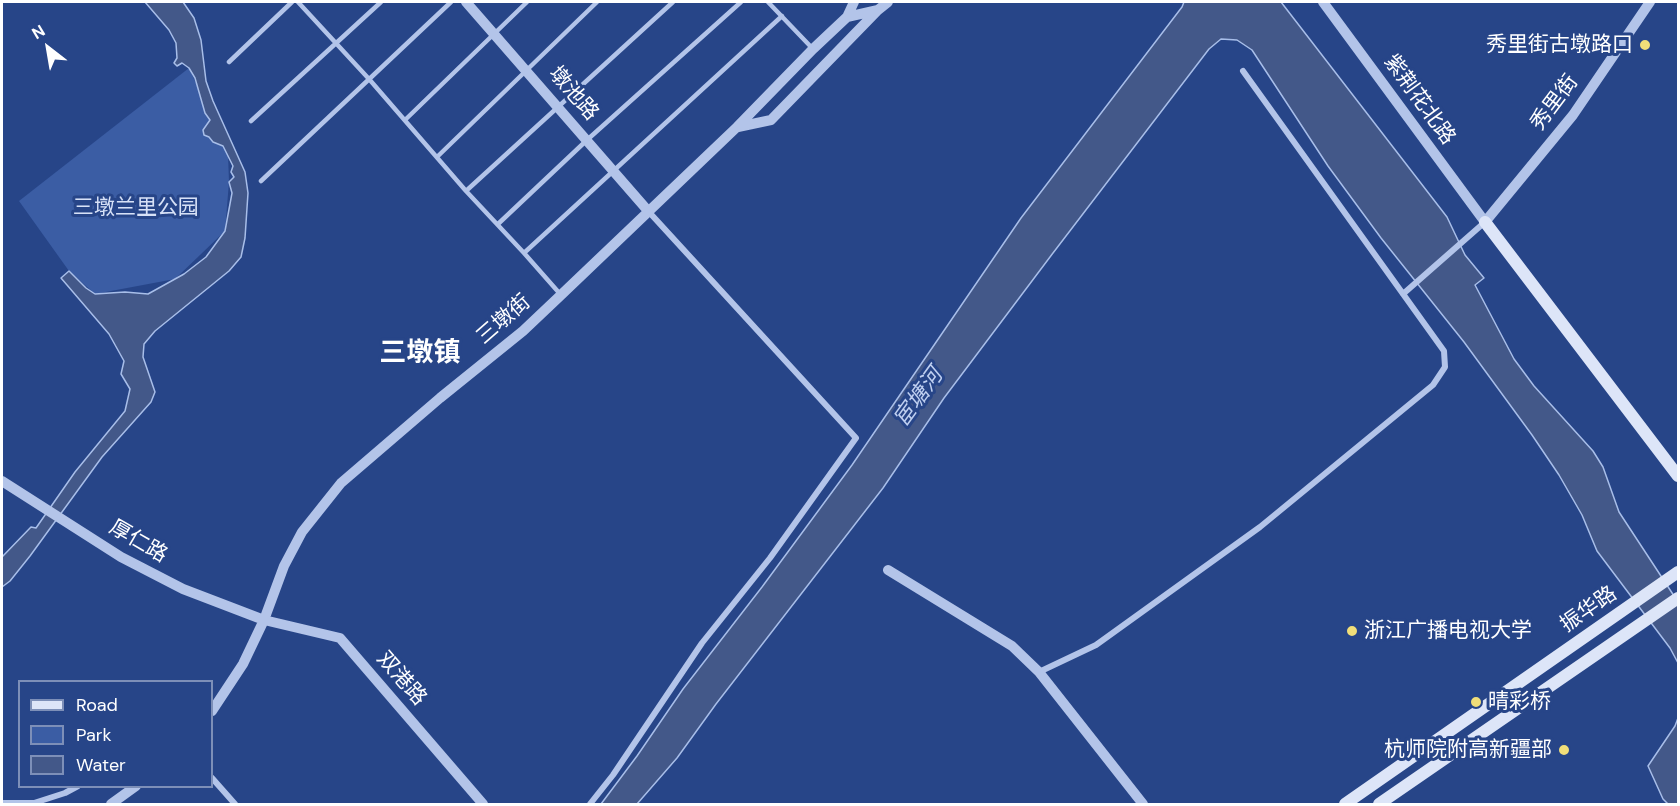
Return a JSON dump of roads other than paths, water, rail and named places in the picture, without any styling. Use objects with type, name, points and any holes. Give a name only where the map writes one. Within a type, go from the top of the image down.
[{"type":"main road","points":[[1485,222],[1678,477]]},
{"type":"main road","name":"振华路","points":[[1345,804],[1678,572]]},
{"type":"main road","name":"振华路","points":[[1379,804],[1678,597]]},
{"type":"street","name":"墩池路","points":[[466,2],[649,212]]},
{"type":"street","name":"三墩街","points":[[213,709],[243,664],[302,532],[341,483],[440,398],[523,332],[737,127],[813,48],[847,17],[854,2]]},
{"type":"street","name":"三墩街","points":[[847,17],[878,10],[888,2]]},
{"type":"street","name":"紫荆花北路","points":[[1323,2],[1485,222]]},
{"type":"street","name":"秀里街","points":[[1485,222],[1573,115],[1650,2]]},
{"type":"street","points":[[737,127],[771,120],[878,10]]},
{"type":"street","points":[[1039,672],[1096,645],[1260,527],[1432,385],[1445,367],[1444,351],[1243,70]]},
{"type":"street","points":[[590,804],[613,775],[702,643],[770,558],[856,438],[649,212]]},
{"type":"street","points":[[1403,294],[1485,222]]},
{"type":"street","name":"厚仁路","points":[[2,481],[121,557],[183,589],[264,620]]},
{"type":"street","points":[[888,570],[1012,646],[1039,672],[1143,804]]},
{"type":"street","name":"双港路","points":[[264,620],[340,639],[483,804]]},
{"type":"street","points":[[213,779],[235,804]]},
{"type":"street","points":[[2,803],[34,804],[74,788]]},
{"type":"street","points":[[111,804],[133,788]]},
{"type":"lane","points":[[229,62],[292,2]]},
{"type":"lane","points":[[297,2],[369,79],[466,191],[561,295]]},
{"type":"lane","points":[[251,122],[381,2]]},
{"type":"lane","points":[[261,181],[451,2]]},
{"type":"lane","points":[[405,120],[527,2]]},
{"type":"lane","points":[[437,158],[597,2]]},
{"type":"lane","points":[[466,191],[673,2]]},
{"type":"lane","points":[[498,224],[587,140],[741,2]]},
{"type":"lane","points":[[768,2],[813,48]]},
{"type":"lane","points":[[524,253],[782,16]]},
{"type":"water","points":[[145,2],[183,2],[194,18],[201,40],[206,81],[245,172],[248,193],[245,238],[241,257],[229,271],[155,331],[144,344],[143,357],[155,392],[151,402],[102,457],[30,556],[10,581],[2,587],[2,557],[31,527],[36,528],[75,472],[125,411],[130,389],[121,374],[124,361],[109,334],[61,278],[69,271],[95,294],[125,292],[148,294],[184,274],[206,257],[225,231],[232,193],[229,182],[234,177],[231,172],[233,166],[223,146],[204,135],[203,130],[210,120],[205,113],[195,78],[189,68],[182,63],[177,66],[174,63],[177,58],[176,43],[169,30]]},
{"type":"water","name":"宦塘河","points":[[1184,2],[1281,2],[1447,217],[1465,255],[1484,278],[1475,285],[1514,359],[1534,386],[1593,451],[1603,467],[1619,512],[1678,602],[1678,663],[1670,648],[1597,551],[1582,515],[1532,435],[1464,342],[1381,238],[1328,166],[1252,50],[1237,40],[1221,39],[1209,49],[1053,253],[944,398],[883,488],[677,758],[637,804],[601,804],[683,689],[852,465],[1021,218]]},
{"type":"water","points":[[1678,718],[1678,804],[1668,804],[1663,799],[1648,766]]},
{"type":"place","name":"秀里街古墩路口","points":[[1645,45]]},
{"type":"place","name":"浙江广播电视大学","points":[[1352,631]]},
{"type":"place","name":"晴彩桥","points":[[1476,702]]},
{"type":"place","name":"杭师院附高新疆部","points":[[1564,750]]},
{"type":"district","name":"三墩镇","points":[[420,354]]},
{"type":"park label","name":"三墩兰里公园","points":[[136,208]]}]
